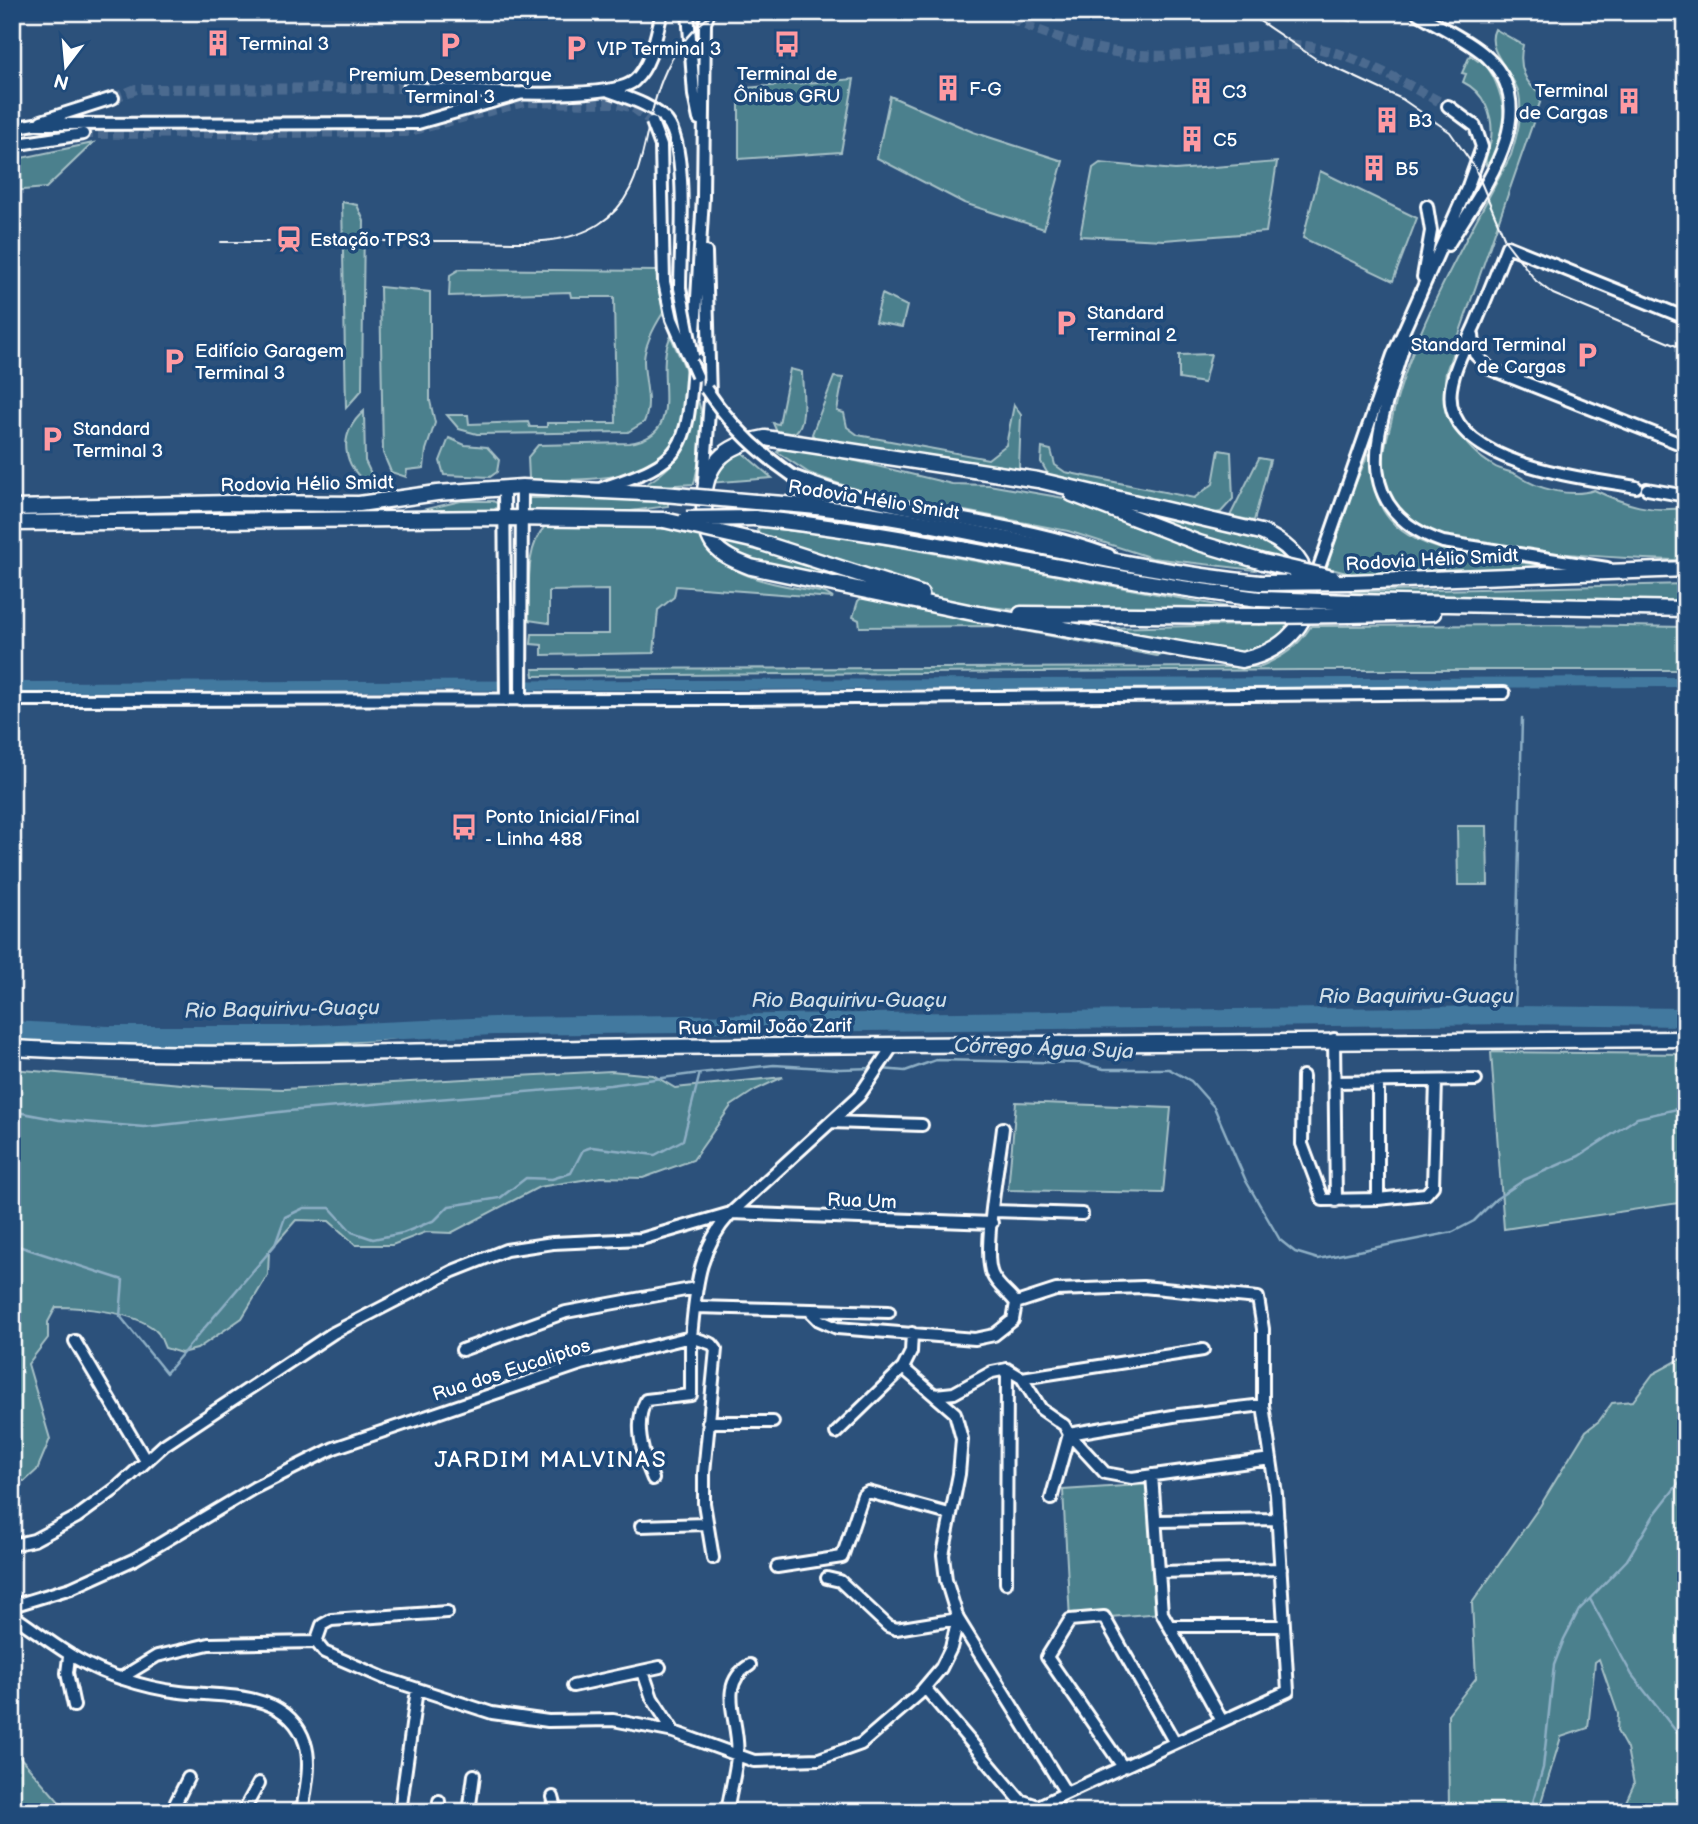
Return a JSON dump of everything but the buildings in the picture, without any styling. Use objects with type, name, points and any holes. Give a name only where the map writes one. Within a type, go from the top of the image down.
[{"type":"main road","points":[[765,438],[1038,480],[1240,526],[1277,539],[1300,561],[1309,598],[1292,637],[1271,653],[1242,660],[978,614],[751,567],[731,558],[714,545],[709,535],[704,481],[718,460],[734,446],[765,438]]},
{"type":"main road","points":[[1038,480],[1134,520],[1263,562],[1350,582]]},
{"type":"main road","name":"Rodovia Hélio Smidt","points":[[12,508],[231,503],[359,505],[438,493],[522,486],[599,489],[843,509],[1138,566],[1260,583],[1686,569]]},
{"type":"main road","name":"Rodovia Hélio Smidt","points":[[12,523],[755,518],[827,525],[1166,587],[1350,608],[1534,606],[1686,609]]},
{"type":"main road","points":[[664,520],[755,541],[978,614],[1258,616],[1350,608]]},
{"type":"main road","name":"Rua Jamil João Zarif","points":[[12,1048],[166,1055],[285,1055],[894,1044],[1334,1039],[1686,1039]]},
{"type":"street","points":[[409,88],[523,93],[609,91],[629,84],[644,69],[662,12]]},
{"type":"street","points":[[688,12],[694,95],[704,142]]},
{"type":"street","points":[[599,489],[661,466],[672,455],[686,430],[703,197],[705,23],[709,12]]},
{"type":"street","points":[[1416,12],[1488,57],[1505,83],[1510,119],[1505,144],[1497,162],[1426,282]]},
{"type":"street","points":[[609,91],[657,113],[667,121],[678,147],[680,288],[697,376]]},
{"type":"street","points":[[36,124],[404,124],[418,123],[523,93]]},
{"type":"street","points":[[12,128],[36,124],[113,98]]},
{"type":"street","points":[[1309,598],[1370,414],[1468,186],[1482,147],[1475,126],[1448,106]]},
{"type":"street","points":[[652,122],[661,146],[668,304],[697,376],[736,429],[793,476],[870,502],[1058,539],[1138,566]]},
{"type":"street","points":[[12,145],[83,134]]},
{"type":"street","points":[[703,197],[710,334],[710,398],[704,481]]},
{"type":"street","points":[[1427,206],[1432,231],[1418,299],[1378,439],[1378,486],[1388,506],[1403,523],[1420,534],[1443,542],[1620,570]]},
{"type":"street","points":[[1686,318],[1507,246],[1454,374],[1450,399],[1461,424],[1470,436],[1495,455],[1532,467],[1686,496]]},
{"type":"street","points":[[1475,325],[1472,348],[1479,362],[1686,446]]},
{"type":"street","points":[[1454,374],[1479,362]]},
{"type":"street","points":[[520,694],[522,486]]},
{"type":"street","points":[[504,488],[506,695]]},
{"type":"street","points":[[12,700],[520,694],[1504,693]]},
{"type":"street","points":[[1334,1039],[1336,1201]]},
{"type":"street","points":[[653,1479],[643,1455],[642,1408],[646,1400],[691,1395],[691,1337],[696,1288],[706,1249],[731,1213],[831,1122],[872,1080],[894,1044]]},
{"type":"street","points":[[1303,1076],[1304,1153],[1323,1200],[1336,1201],[1426,1194],[1433,1186],[1436,1081]]},
{"type":"street","points":[[1334,1082],[1476,1080]]},
{"type":"street","points":[[1378,1082],[1378,1199]]},
{"type":"street","points":[[831,1122],[922,1125]]},
{"type":"street","points":[[1003,1128],[993,1211],[990,1269],[993,1277],[1016,1303]]},
{"type":"street","points":[[993,1211],[1083,1214]]},
{"type":"street","points":[[12,1545],[34,1540],[77,1517],[118,1487],[175,1437],[333,1333],[453,1271],[506,1250],[553,1243],[641,1239],[731,1213]]},
{"type":"street","name":"Rua Um","points":[[731,1213],[992,1223]]},
{"type":"street","points":[[925,1688],[1020,1800],[1038,1806],[1288,1691],[1278,1519],[1263,1405],[1263,1329],[1258,1298],[1250,1295],[1143,1287],[1046,1292],[1016,1303]]},
{"type":"street","points":[[462,1350],[566,1312],[696,1288]]},
{"type":"street","points":[[809,1310],[819,1320],[837,1328],[975,1339],[994,1335],[1013,1320],[1016,1303]]},
{"type":"street","points":[[695,1307],[889,1312]]},
{"type":"street","points":[[836,1433],[903,1368],[911,1352],[912,1333]]},
{"type":"street","points":[[691,1337],[712,1344],[716,1349],[704,1473],[706,1524],[713,1558]]},
{"type":"street","name":"Rua dos Eucaliptos","points":[[12,1606],[71,1588],[135,1559],[254,1488],[334,1448],[581,1364],[691,1337]]},
{"type":"street","points":[[75,1341],[146,1461]]},
{"type":"street","points":[[1022,1378],[1203,1350]]},
{"type":"street","points":[[903,1368],[955,1413],[962,1439],[960,1474],[944,1538],[944,1568],[958,1619],[1066,1793]]},
{"type":"street","points":[[935,1395],[954,1393],[992,1372],[1007,1369],[1022,1378],[1041,1409],[1064,1425],[1105,1473],[1132,1478],[1271,1458]]},
{"type":"street","points":[[1006,1583],[1007,1369]]},
{"type":"street","points":[[1069,1434],[1263,1405]]},
{"type":"street","points":[[708,1422],[773,1422]]},
{"type":"street","points":[[1051,1499],[1069,1434]]},
{"type":"street","points":[[1152,1475],[1162,1613],[1222,1721]]},
{"type":"street","points":[[777,1567],[842,1557],[863,1495],[867,1492],[949,1514]]},
{"type":"street","points":[[1157,1521],[1278,1519]]},
{"type":"street","points":[[641,1526],[706,1524]]},
{"type":"street","points":[[1160,1572],[1281,1569]]},
{"type":"street","points":[[827,1578],[840,1580],[888,1626],[896,1629],[958,1619]]},
{"type":"street","points":[[316,1642],[322,1625],[331,1620],[447,1612]]},
{"type":"street","points":[[12,1615],[60,1647],[69,1657],[121,1678],[177,1692],[254,1700],[287,1713],[306,1744],[307,1767],[302,1812]]},
{"type":"street","points":[[1123,1767],[1047,1657],[1070,1620],[1104,1617],[1175,1743]]},
{"type":"street","points":[[316,1642],[324,1652],[417,1689],[492,1713],[548,1721],[613,1720],[674,1732],[754,1761],[788,1762],[819,1759],[861,1744],[925,1688],[941,1668],[951,1648],[958,1619]]},
{"type":"street","points":[[1169,1626],[1284,1626]]},
{"type":"street","points":[[121,1678],[156,1656],[209,1644],[316,1642]]},
{"type":"street","points":[[69,1657],[67,1673],[74,1706]]},
{"type":"street","points":[[727,1812],[738,1755],[732,1682],[740,1670],[750,1665]]},
{"type":"street","points":[[573,1686],[660,1667]]},
{"type":"street","points":[[643,1672],[652,1698],[674,1732]]},
{"type":"street","points":[[400,1812],[417,1689]]},
{"type":"street","points":[[469,1812],[474,1775]]},
{"type":"street","points":[[171,1812],[188,1778]]},
{"type":"street","points":[[243,1812],[259,1783]]},
{"type":"street","points":[[553,1797],[557,1812]]},
{"type":"green space","points":[[1304,12],[1353,12],[1351,21]]},
{"type":"green space","points":[[1495,29],[1523,45],[1521,60],[1524,74],[1531,86],[1543,94],[1446,372],[1446,400],[1450,414],[1463,438],[1482,458],[1497,468],[1516,474],[1535,485],[1565,493],[1594,490],[1616,500],[1650,508],[1686,507],[1686,560],[1542,551],[1460,539],[1429,531],[1410,521],[1388,492],[1383,464],[1386,442],[1403,379],[1444,281],[1511,155],[1517,132],[1520,117],[1519,94],[1493,45]]},
{"type":"green space","points":[[1470,55],[1478,61],[1480,59],[1488,69],[1501,96],[1504,112],[1502,143],[1496,156],[1486,165],[1491,122],[1482,98],[1463,82],[1466,74],[1462,73]]},
{"type":"green space","points":[[854,79],[841,152],[739,159],[739,96],[745,88]]},
{"type":"green space","points":[[890,96],[973,132],[1063,161],[1044,229],[964,203],[877,158]]},
{"type":"green space","points":[[93,143],[46,188],[12,191],[12,160]]},
{"type":"green space","points":[[1277,162],[1266,232],[1164,240],[1080,236],[1093,168],[1100,163],[1175,170]]},
{"type":"green space","points":[[1320,171],[1417,218],[1393,281],[1303,238]]},
{"type":"green space","points":[[342,202],[357,205],[364,221],[362,390],[346,408]]},
{"type":"green space","points":[[460,269],[656,271],[663,313],[646,347],[644,368],[648,407],[644,422],[628,432],[477,434],[459,429],[447,415],[468,415],[469,424],[528,422],[530,427],[547,427],[547,423],[616,423],[614,297],[571,297],[570,292],[449,296],[450,275]]},
{"type":"green space","points":[[380,287],[430,292],[430,401],[435,423],[426,450],[424,468],[407,470],[406,477],[391,472],[383,453]]},
{"type":"green space","points":[[882,294],[907,306],[902,327],[875,322]]},
{"type":"green space","points":[[671,336],[687,374],[689,389],[676,436],[663,454],[647,466],[628,473],[584,479],[529,479],[528,457],[538,445],[629,443],[647,437],[658,428],[664,415],[666,351]]},
{"type":"green space","points":[[1211,354],[1204,383],[1179,379],[1179,355]]},
{"type":"green space","points":[[790,369],[802,372],[804,403],[800,425],[796,432],[788,434],[776,430],[773,423],[779,424]]},
{"type":"green space","points":[[834,377],[843,378],[837,411],[844,413],[847,427],[858,435],[988,459],[1006,445],[1014,405],[1021,415],[1019,468],[1012,471],[815,438],[812,434]]},
{"type":"green space","points":[[696,396],[702,416],[702,428],[694,484],[641,487],[666,470],[682,450]]},
{"type":"green space","points":[[364,411],[365,461],[379,490],[358,474],[347,454],[349,432]]},
{"type":"green space","points":[[1376,436],[1373,475],[1380,504],[1396,526],[1418,540],[1445,550],[1540,565],[1541,570],[1350,574],[1324,567],[1330,542]]},
{"type":"green space","points":[[449,438],[465,445],[487,447],[499,460],[497,472],[490,477],[444,475],[440,461]]},
{"type":"green space","points":[[789,445],[952,484],[989,485],[1064,498],[1250,564],[1255,570],[1152,558],[1068,531],[856,490],[809,473],[777,452]]},
{"type":"green space","points":[[1042,448],[1051,450],[1055,465],[1065,472],[1194,498],[1213,484],[1219,450],[1231,452],[1233,499],[1221,512],[1210,514],[1049,476],[1041,462]]},
{"type":"green space","points":[[738,449],[772,478],[709,483],[713,470]]},
{"type":"green space","points":[[1259,458],[1270,460],[1254,521],[1230,516]]},
{"type":"green space","points":[[528,498],[629,498],[668,503],[668,506],[631,511],[532,513],[525,509]]},
{"type":"green space","points":[[461,501],[493,501],[499,504],[493,512],[427,514],[422,510]]},
{"type":"green space","points":[[755,509],[826,512],[1259,588],[1259,592],[1132,577],[881,529]]},
{"type":"green space","points":[[1121,510],[1258,538],[1277,548],[1291,561],[1263,558]]},
{"type":"green space","points":[[664,525],[701,532],[722,561],[753,577],[825,593],[833,598],[676,586],[674,597],[658,610],[654,653],[542,655],[542,645],[531,644],[532,634],[609,634],[609,590],[549,591],[549,623],[528,620],[531,558],[538,536],[545,526]]},
{"type":"green space","points":[[761,527],[850,538],[1239,609],[1026,611],[954,603],[761,535],[757,530]]},
{"type":"green space","points":[[716,536],[891,590],[773,568],[731,549]]},
{"type":"green space","points":[[1686,584],[1686,604],[1350,597],[1351,592]]},
{"type":"green space","points":[[863,596],[1167,654],[1157,656],[997,626],[860,627],[859,620],[853,617],[858,601]]},
{"type":"green space","points":[[1290,624],[1289,633],[1248,655],[1101,628]]},
{"type":"green space","points":[[1311,626],[1686,627],[1686,670],[534,676],[533,669],[1259,667],[1289,651]]},
{"type":"green space","points":[[1457,826],[1487,826],[1488,885],[1458,885]]},
{"type":"green space","points":[[421,1031],[424,1035],[270,1046],[166,1047],[12,1040],[12,1033],[106,1038],[287,1041]]},
{"type":"green space","points":[[1491,1052],[1686,1054],[1686,1202],[1504,1229]]},
{"type":"green space","points":[[12,1069],[215,1087],[284,1089],[611,1071],[653,1075],[675,1088],[783,1077],[755,1090],[731,1106],[693,1160],[643,1178],[601,1177],[539,1187],[451,1233],[426,1232],[392,1245],[356,1245],[329,1221],[296,1220],[269,1251],[268,1275],[242,1318],[197,1349],[181,1353],[165,1348],[158,1333],[150,1326],[125,1316],[80,1308],[56,1307],[48,1322],[48,1338],[28,1364],[50,1439],[37,1470],[25,1481],[12,1480]]},
{"type":"green space","points":[[1016,1102],[1171,1108],[1163,1193],[1008,1190]]},
{"type":"green space","points":[[1686,1356],[1686,1812],[1630,1812],[1623,1808],[1634,1784],[1627,1749],[1617,1731],[1618,1714],[1599,1659],[1595,1662],[1588,1728],[1561,1737],[1538,1812],[1449,1812],[1448,1714],[1476,1678],[1472,1603],[1540,1506],[1586,1431],[1599,1421],[1612,1403],[1633,1401],[1653,1374]]},
{"type":"green space","points":[[1155,1484],[1162,1613],[1070,1620],[1063,1490]]},
{"type":"green space","points":[[12,1748],[68,1812],[12,1812]]},
{"type":"waterway","points":[[12,687],[1686,682]]},
{"type":"waterway","points":[[1515,1015],[1522,718]]},
{"type":"waterway","name":"Rio Baquirivu-Guaçu","points":[[12,1030],[108,1035],[291,1035],[494,1026],[1515,1015],[1686,1017]]},
{"type":"waterway","name":"Córrego Água Suja","points":[[881,1069],[905,1071],[936,1060],[1081,1063],[1104,1069],[1169,1069],[1191,1081],[1214,1107],[1246,1181],[1280,1240],[1295,1252],[1318,1259],[1453,1232],[1474,1221],[1496,1199],[1524,1180],[1579,1156],[1637,1118],[1686,1107]]},
{"type":"waterway","name":"Córrego Água Suja","points":[[12,1244],[123,1280],[120,1316],[166,1373],[275,1245],[285,1217],[304,1208],[330,1208],[352,1232],[373,1239],[403,1233],[435,1220],[449,1206],[500,1198],[526,1178],[552,1179],[571,1173],[583,1150],[592,1147],[655,1155],[683,1140],[700,1073],[774,1065],[874,1068]]},
{"type":"waterway","points":[[12,1111],[59,1120],[144,1127],[288,1111],[610,1085],[700,1073]]},
{"type":"waterway","points":[[1530,1812],[1543,1768],[1554,1665],[1564,1639],[1579,1610],[1627,1560],[1654,1515],[1686,1474]]},
{"type":"waterway","points":[[1590,1599],[1632,1675],[1686,1744]]},
{"type":"tunnel","points":[[998,12],[1064,40],[1135,54],[1183,55],[1245,47],[1306,46],[1361,62],[1448,106]]},
{"type":"tunnel","points":[[113,98],[136,89],[409,88]]},
{"type":"tunnel","points":[[83,134],[406,132],[524,102],[614,103],[634,108],[652,122]]},
{"type":"tram line","points":[[310,241],[547,241],[583,232],[599,224],[617,208],[630,189],[639,167],[654,104],[674,55],[698,26],[715,12]]},
{"type":"tram line","points":[[1246,12],[1316,59],[1402,99],[1450,132],[1475,168],[1506,242],[1536,281],[1553,294],[1686,350]]},
{"type":"tram line","points":[[221,242],[268,242]]},
{"type":"place","name":"Terminal 3","points":[[218,43]]},
{"type":"place","name":"Terminal de Ônibus GRU","points":[[787,44]]},
{"type":"place","name":"Premium Desembarque Terminal 3","points":[[450,45]]},
{"type":"place","name":"VIP Terminal 3","points":[[576,48]]},
{"type":"place","name":"F-G","points":[[948,88]]},
{"type":"place","name":"C3","points":[[1201,91]]},
{"type":"place","name":"Terminal de Cargas","points":[[1629,101]]},
{"type":"place","name":"B3","points":[[1387,120]]},
{"type":"place","name":"C5","points":[[1192,139]]},
{"type":"place","name":"B5","points":[[1374,168]]},
{"type":"place","name":"Estação TPS3","points":[[289,239]]},
{"type":"place","name":"Standard Terminal 2","points":[[1066,323]]},
{"type":"place","name":"Standard Terminal de Cargas","points":[[1587,355]]},
{"type":"place","name":"Edifício Garagem Terminal 3","points":[[174,361]]},
{"type":"place","name":"Standard Terminal 3","points":[[52,439]]},
{"type":"place","name":"Ponto Inicial/Final - Linha 488","points":[[464,827]]},
{"type":"district","name":"JARDIM MALVINAS","points":[[551,1459]]}]
